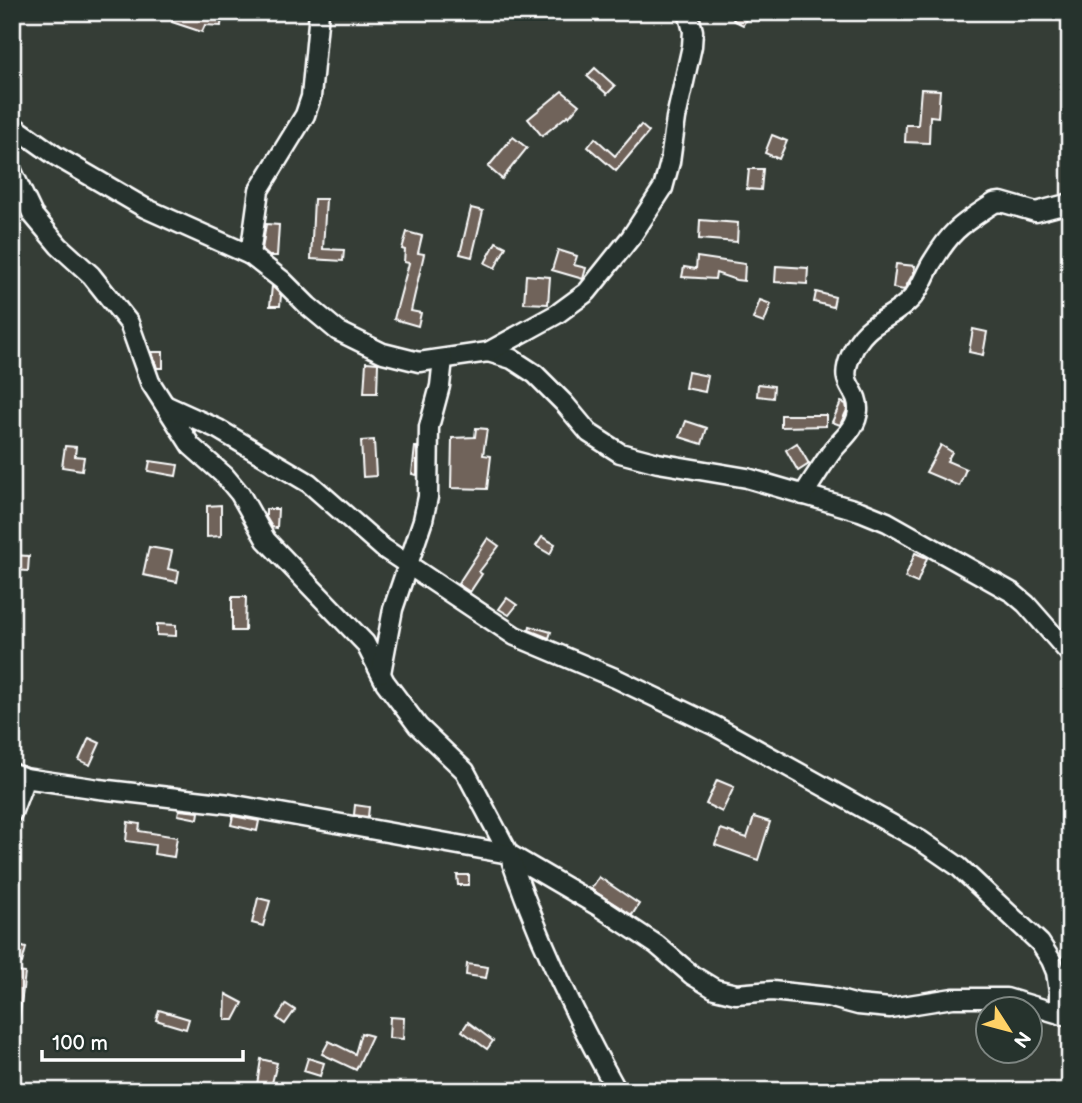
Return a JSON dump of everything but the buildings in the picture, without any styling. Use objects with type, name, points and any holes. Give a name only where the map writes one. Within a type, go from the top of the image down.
[{"type":"street","points":[[250,255],[259,190],[305,115],[311,97],[319,12]]},
{"type":"street","points":[[12,125],[56,156],[145,208],[250,255],[338,331],[383,353],[419,362],[488,352],[557,314],[587,292],[631,237],[663,188],[692,46],[693,31],[688,12]]},
{"type":"street","points":[[12,171],[33,215],[59,246],[91,275],[129,323],[147,373],[162,403],[191,446],[225,476],[240,494],[267,540],[365,643],[385,682],[418,726],[465,771],[509,854],[528,911],[586,1036],[617,1091]]},
{"type":"street","points":[[803,495],[833,450],[852,429],[858,414],[858,403],[846,382],[845,369],[861,336],[870,326],[902,308],[914,296],[930,264],[955,228],[995,203],[1001,202],[1036,212],[1070,203]]},
{"type":"street","points":[[488,352],[512,359],[535,374],[589,433],[620,453],[658,463],[747,478],[887,522],[1013,593],[1070,654]]},
{"type":"street","points":[[381,673],[393,610],[428,497],[429,427],[440,386],[443,359]]},
{"type":"street","points":[[12,813],[18,776],[230,804],[509,854],[608,912],[715,989],[736,994],[772,991],[828,997],[858,1005],[890,1008],[953,998],[1006,998],[1064,1015],[1056,972],[1040,943],[959,867],[930,847],[715,726],[615,678],[515,636],[383,548],[309,483],[218,429],[162,403]]}]
